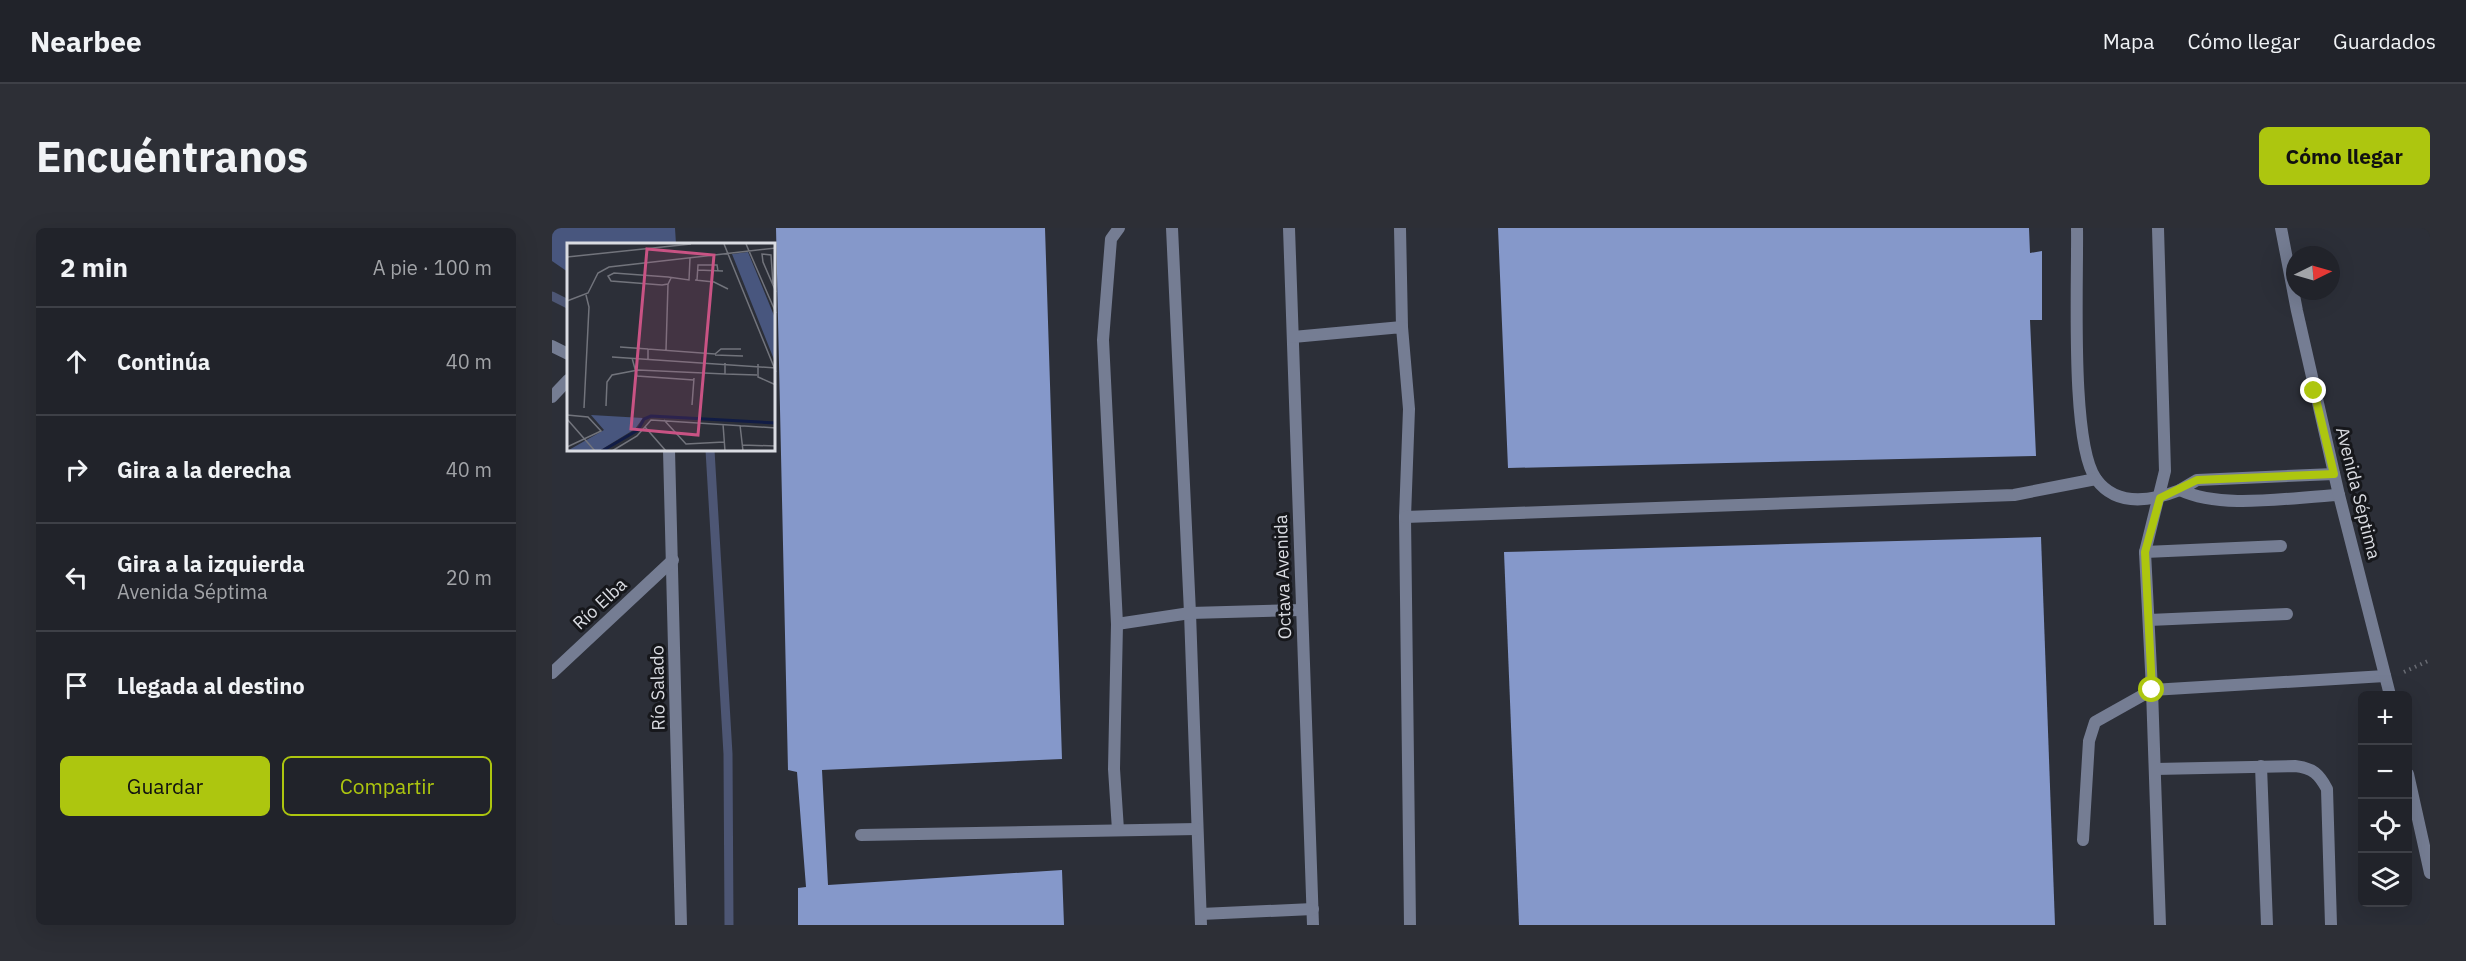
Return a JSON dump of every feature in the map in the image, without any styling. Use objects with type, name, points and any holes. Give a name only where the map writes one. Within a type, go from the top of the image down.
[{"type":"street","points":[[1118,830],[1114,769],[1117,624],[1103,340],[1111,239],[1119,228]]},
{"type":"street","points":[[1172,228],[1201,919],[1313,909]]},
{"type":"street","name":"Octava Avenida","points":[[1289,228],[1313,925]]},
{"type":"street","points":[[1400,228],[1402,327],[1409,409],[1405,517],[1410,925]]},
{"type":"street","points":[[2077,228],[2080,415],[2083,448],[2096,479],[2111,492],[2132,501],[2160,498],[2197,480],[2334,474]]},
{"type":"street","points":[[2158,228],[2165,471],[2145,552],[2156,770],[2160,925]]},
{"type":"street","name":"Avenida Séptima","points":[[2281,228],[2299,323],[2334,474],[2389,691]]},
{"type":"street","points":[[1293,336],[1402,327]]},
{"type":"street","points":[[552,346],[567,354]]},
{"type":"street","points":[[552,397],[567,381]]},
{"type":"street","name":"Río Salado","points":[[669,452],[681,925]]},
{"type":"street","points":[[1405,517],[2014,495],[2096,479]]},
{"type":"street","points":[[2180,490],[2198,499],[2224,501],[2339,495]]},
{"type":"street","points":[[2145,552],[2281,546]]},
{"type":"street","name":"Río Elba","points":[[552,674],[673,560]]},
{"type":"street","points":[[1117,624],[1190,614],[1302,610]]},
{"type":"street","points":[[2149,620],[2287,614]]},
{"type":"street","points":[[2083,840],[2089,741],[2095,722],[2152,690],[2385,676]]},
{"type":"street","points":[[2156,770],[2261,766],[2309,768],[2319,774],[2327,789],[2331,925]]},
{"type":"street","points":[[2261,766],[2267,925]]},
{"type":"street","points":[[2412,792],[2430,873]]},
{"type":"street","points":[[861,835],[1197,829]]},
{"type":"path","points":[[2385,676],[2410,671],[2430,660]]},
{"type":"shaded area","points":[[552,228],[675,228],[676,243],[567,243],[567,271],[552,261]]},
{"type":"building","points":[[776,228],[1045,228],[1062,759],[822,770],[828,885],[1062,870],[1064,925],[798,925],[798,888],[806,887],[797,772],[788,770]]},
{"type":"building","points":[[1498,228],[2029,228],[2030,253],[2042,251],[2042,320],[2030,320],[2036,456],[1508,468]]},
{"type":"building","points":[[2041,537],[2055,925],[1519,925],[1504,552]]},
{"type":"waterway","points":[[552,296],[567,304]]},
{"type":"waterway","points":[[710,452],[728,754],[729,925]]},
{"type":"route","points":[[2152,690],[2145,552],[2160,498],[2197,480],[2334,474],[2314,391]]}]
